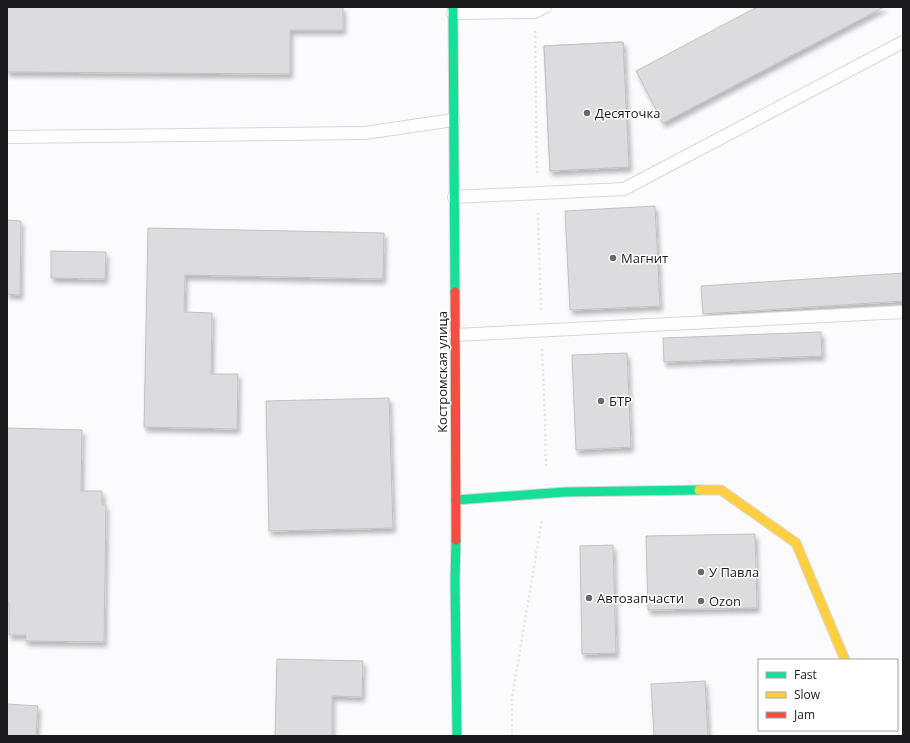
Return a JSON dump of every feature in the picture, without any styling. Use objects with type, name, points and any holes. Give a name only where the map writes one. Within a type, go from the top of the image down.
[{"type":"main road","name":"Костромская улица","points":[[453,10],[457,736]]},
{"type":"main road","points":[[456,500],[565,492],[722,490],[796,543],[845,659]]},
{"type":"lane","points":[[453,10],[540,10]]},
{"type":"lane","points":[[454,197],[624,188],[903,42]]},
{"type":"lane","points":[[7,138],[365,133],[453,120]]},
{"type":"lane","points":[[454,335],[903,312]]},
{"type":"path","points":[[512,736],[512,698],[546,494],[538,192],[540,10]]},
{"type":"building","points":[[7,7],[343,7],[343,30],[290,30],[290,74],[7,72]]},
{"type":"building","points":[[757,7],[884,7],[663,123],[636,71]]},
{"type":"building","name":"Десяточка","points":[[623,42],[629,167],[550,171],[544,46]]},
{"type":"building","name":"Десяточка","points":[[623,42],[629,167],[550,171],[544,46]]},
{"type":"building","name":"Магнит","points":[[655,206],[660,306],[570,310],[565,211]]},
{"type":"building","points":[[7,220],[21,221],[20,295],[7,294]]},
{"type":"building","points":[[148,228],[384,233],[383,279],[185,275],[184,312],[212,313],[211,374],[238,374],[237,429],[144,427]]},
{"type":"building","points":[[51,251],[106,252],[105,279],[51,278]]},
{"type":"building","points":[[903,273],[903,301],[703,314],[701,286]]},
{"type":"building","points":[[821,332],[822,356],[664,362],[663,338]]},
{"type":"building","name":"БТР","points":[[627,353],[631,447],[576,450],[572,355]]},
{"type":"building","points":[[389,398],[393,528],[269,531],[266,401]]},
{"type":"building","points":[[7,428],[82,430],[81,491],[102,491],[102,505],[106,505],[104,642],[25,641],[26,635],[9,635],[9,603],[7,603]]},
{"type":"building","name":"У Павла","points":[[755,534],[757,608],[648,610],[646,536]]},
{"type":"building","points":[[613,545],[616,653],[582,654],[580,546]]},
{"type":"building","points":[[277,659],[363,661],[362,697],[332,696],[332,736],[275,736]]},
{"type":"building","points":[[705,681],[708,736],[654,736],[651,684]]},
{"type":"building","points":[[7,704],[38,706],[36,736],[7,736]]},
{"type":"traffic: fast","points":[[453,7],[455,292]]},
{"type":"traffic: fast","points":[[456,500],[565,492],[699,490]]},
{"type":"traffic: fast","points":[[456,540],[455,580],[457,736]]},
{"type":"traffic: slow","points":[[699,490],[721,490],[796,543],[845,659]]},
{"type":"traffic: jam","points":[[455,292],[456,540]]},
{"type":"place","name":"Десяточка","points":[[587,113]]},
{"type":"place","name":"Магнит","points":[[613,258]]},
{"type":"place","name":"БТР","points":[[601,401]]},
{"type":"place","name":"У Павла","points":[[701,572]]},
{"type":"place","name":"Автозапчасти","points":[[589,598]]},
{"type":"place","name":"Ozon","points":[[701,601]]}]
